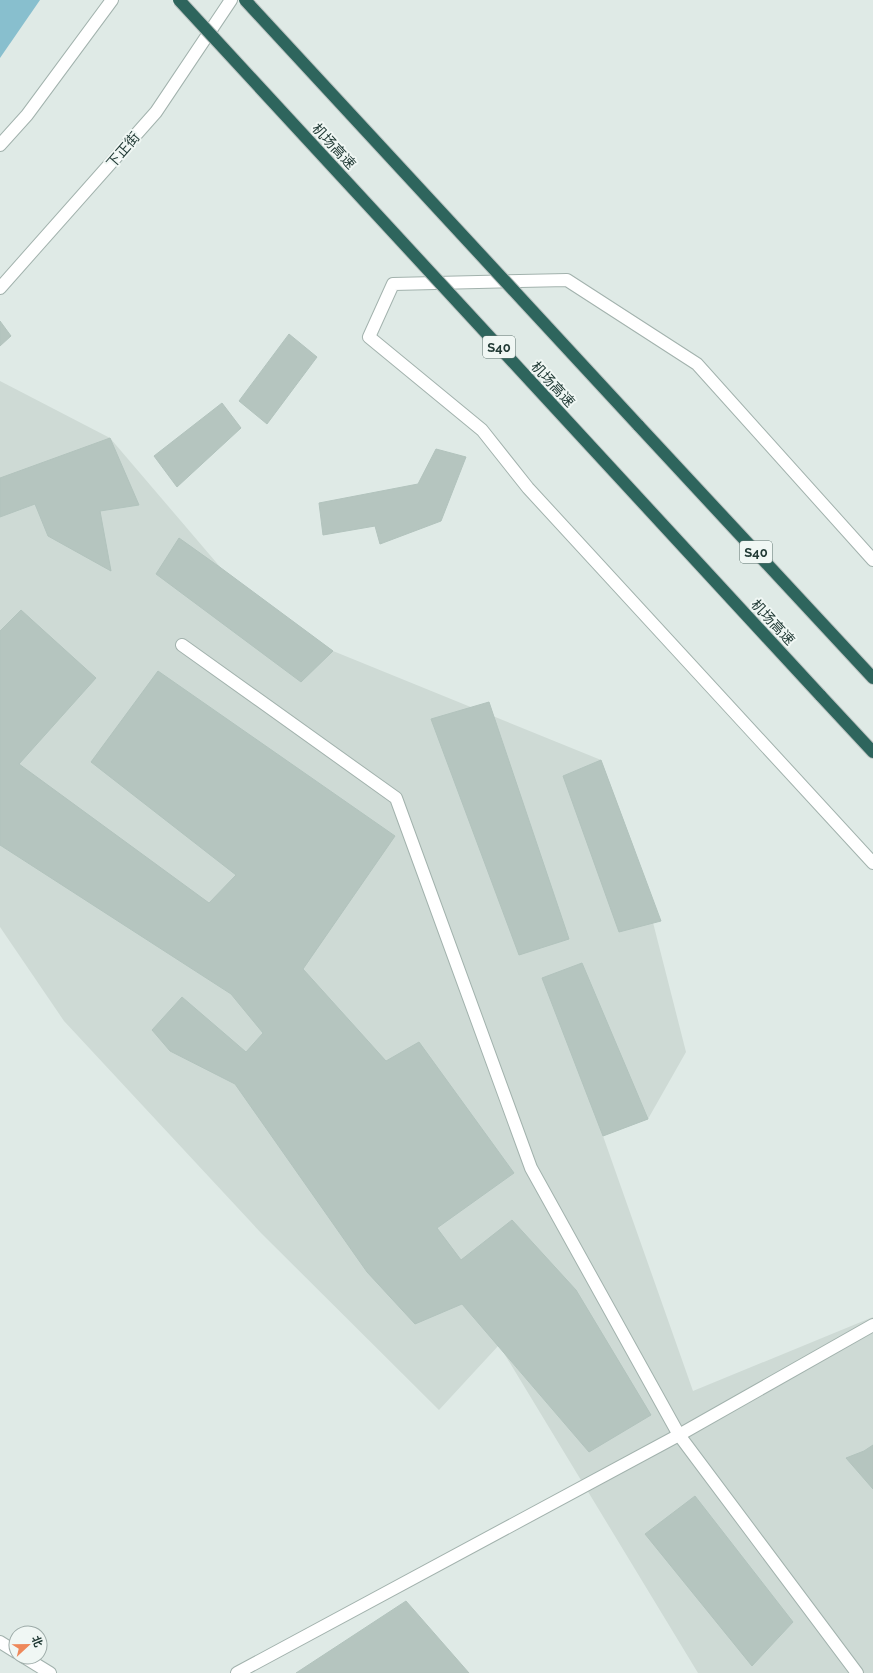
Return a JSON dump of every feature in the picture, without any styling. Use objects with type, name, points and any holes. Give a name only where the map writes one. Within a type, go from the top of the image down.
[{"type":"highway","name":"机场高速","points":[[179,0],[873,752]]},
{"type":"highway","name":"S40","points":[[245,0],[873,678]]},
{"type":"street","points":[[0,145],[27,115],[112,0]]},
{"type":"street","name":"下正街","points":[[0,288],[156,112],[231,0]]},
{"type":"street","points":[[873,560],[697,364],[567,280],[392,284],[369,337],[482,430],[528,488],[873,863]]},
{"type":"street","points":[[182,645],[396,798],[531,1168],[679,1435],[857,1673]]},
{"type":"street","points":[[237,1673],[679,1435],[873,1325]]},
{"type":"street","points":[[37,1665],[50,1673]]},
{"type":"shaded area","points":[[0,381],[110,438],[221,568],[333,651],[601,760],[634,848],[686,1052],[648,1119],[603,1136],[693,1391],[873,1317],[873,1673],[698,1673],[499,1345],[439,1410],[261,1233],[64,1021],[0,927]]},
{"type":"water","points":[[0,0],[40,0],[0,58]]},
{"type":"building","points":[[0,321],[11,336],[0,346]]},
{"type":"building","points":[[289,334],[317,357],[267,424],[239,401]]},
{"type":"building","points":[[222,403],[241,428],[177,487],[154,456]]},
{"type":"building","points":[[110,438],[139,505],[100,511],[111,571],[48,536],[35,504],[0,517],[0,478]]},
{"type":"building","points":[[436,449],[466,457],[441,521],[380,544],[375,526],[323,535],[319,503],[418,484]]},
{"type":"building","points":[[179,538],[333,651],[301,682],[156,574]]},
{"type":"building","points":[[21,610],[96,678],[19,764],[209,903],[236,875],[91,762],[158,671],[395,836],[303,969],[386,1061],[419,1042],[514,1173],[437,1228],[461,1260],[512,1220],[576,1290],[651,1415],[589,1452],[462,1304],[415,1324],[367,1272],[235,1084],[170,1051],[152,1030],[182,997],[246,1052],[263,1033],[231,994],[0,845],[0,631]]},
{"type":"building","points":[[489,702],[569,939],[519,955],[431,719]]},
{"type":"building","points":[[601,760],[661,921],[619,932],[563,776]]},
{"type":"building","points":[[582,963],[648,1119],[603,1136],[542,978]]},
{"type":"building","points":[[873,1445],[873,1489],[846,1458],[864,1451]]},
{"type":"building","points":[[695,1496],[793,1622],[752,1666],[645,1534]]},
{"type":"building","points":[[406,1601],[469,1673],[296,1673]]}]
